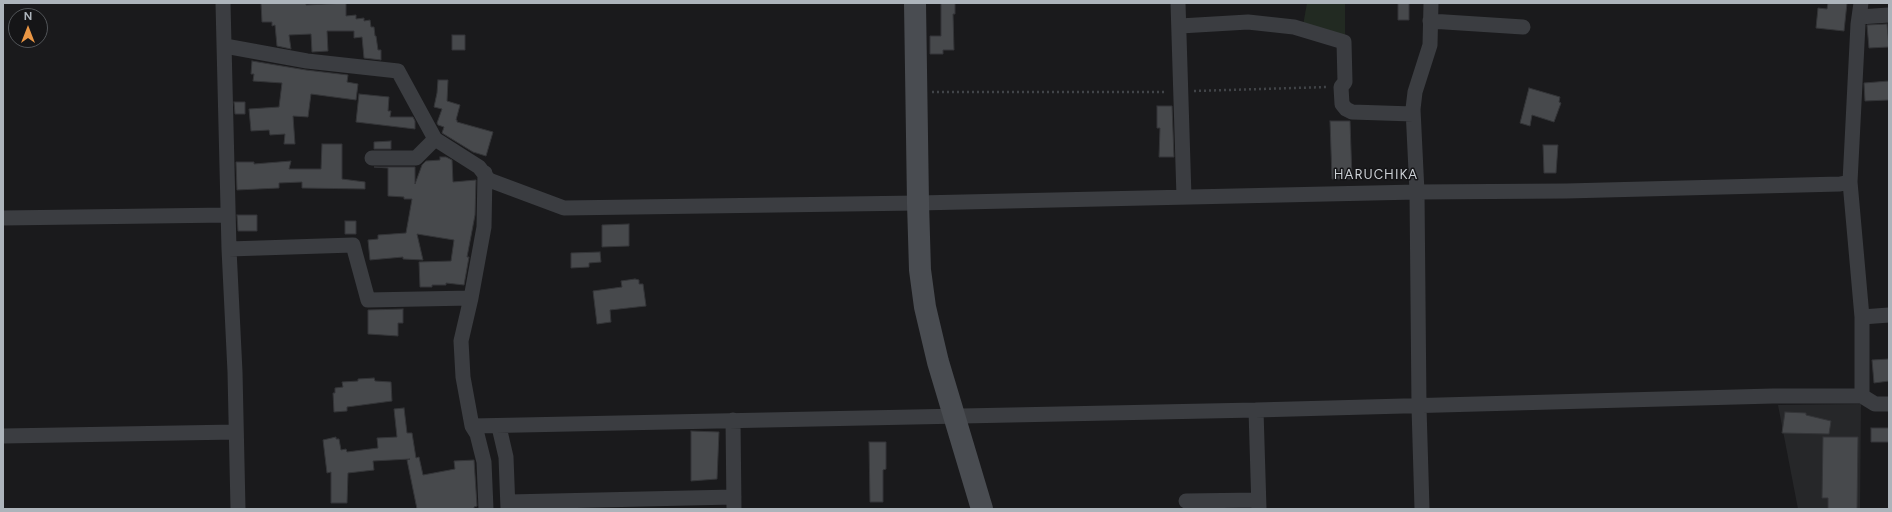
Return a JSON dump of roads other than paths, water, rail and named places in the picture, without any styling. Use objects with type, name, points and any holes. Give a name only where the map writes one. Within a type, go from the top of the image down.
[{"type":"street","points":[[224,3],[228,249],[235,372],[238,509]]},
{"type":"street","points":[[915,3],[918,203],[920,270],[924,307],[954,417],[982,509]]},
{"type":"street","points":[[1178,3],[1180,26],[1184,197]]},
{"type":"street","points":[[1422,509],[1419,407],[1417,192],[1413,114],[1415,92],[1430,45],[1431,3]]},
{"type":"street","points":[[1862,396],[1862,317],[1850,182],[1860,10],[1889,15]]},
{"type":"street","points":[[1430,21],[1523,27]]},
{"type":"street","points":[[1180,26],[1248,22],[1294,27],[1344,42],[1345,82],[1341,87],[1342,104],[1346,109],[1352,112],[1413,114]]},
{"type":"street","points":[[225,46],[307,61],[398,71],[435,139],[479,167],[489,180],[564,208],[918,203],[1417,192],[1566,191],[1840,184],[1850,182]]},
{"type":"street","points":[[372,158],[416,158],[435,139]]},
{"type":"street","points":[[485,173],[484,227],[471,298],[461,341],[463,378],[472,426],[477,434],[484,462],[486,509]]},
{"type":"street","points":[[3,218],[228,215]]},
{"type":"street","points":[[228,249],[354,245],[368,300],[471,298]]},
{"type":"street","points":[[1862,317],[1889,315]]},
{"type":"street","points":[[472,426],[1419,407],[1773,396],[1862,396],[1875,404],[1889,404]]},
{"type":"street","points":[[1186,501],[1258,504],[1256,410]]},
{"type":"street","points":[[499,426],[506,457],[508,505],[734,503],[733,420]]},
{"type":"street","points":[[3,436],[236,432]]},
{"type":"district","name":"HARUCHIKA","points":[[1376,175]]}]
